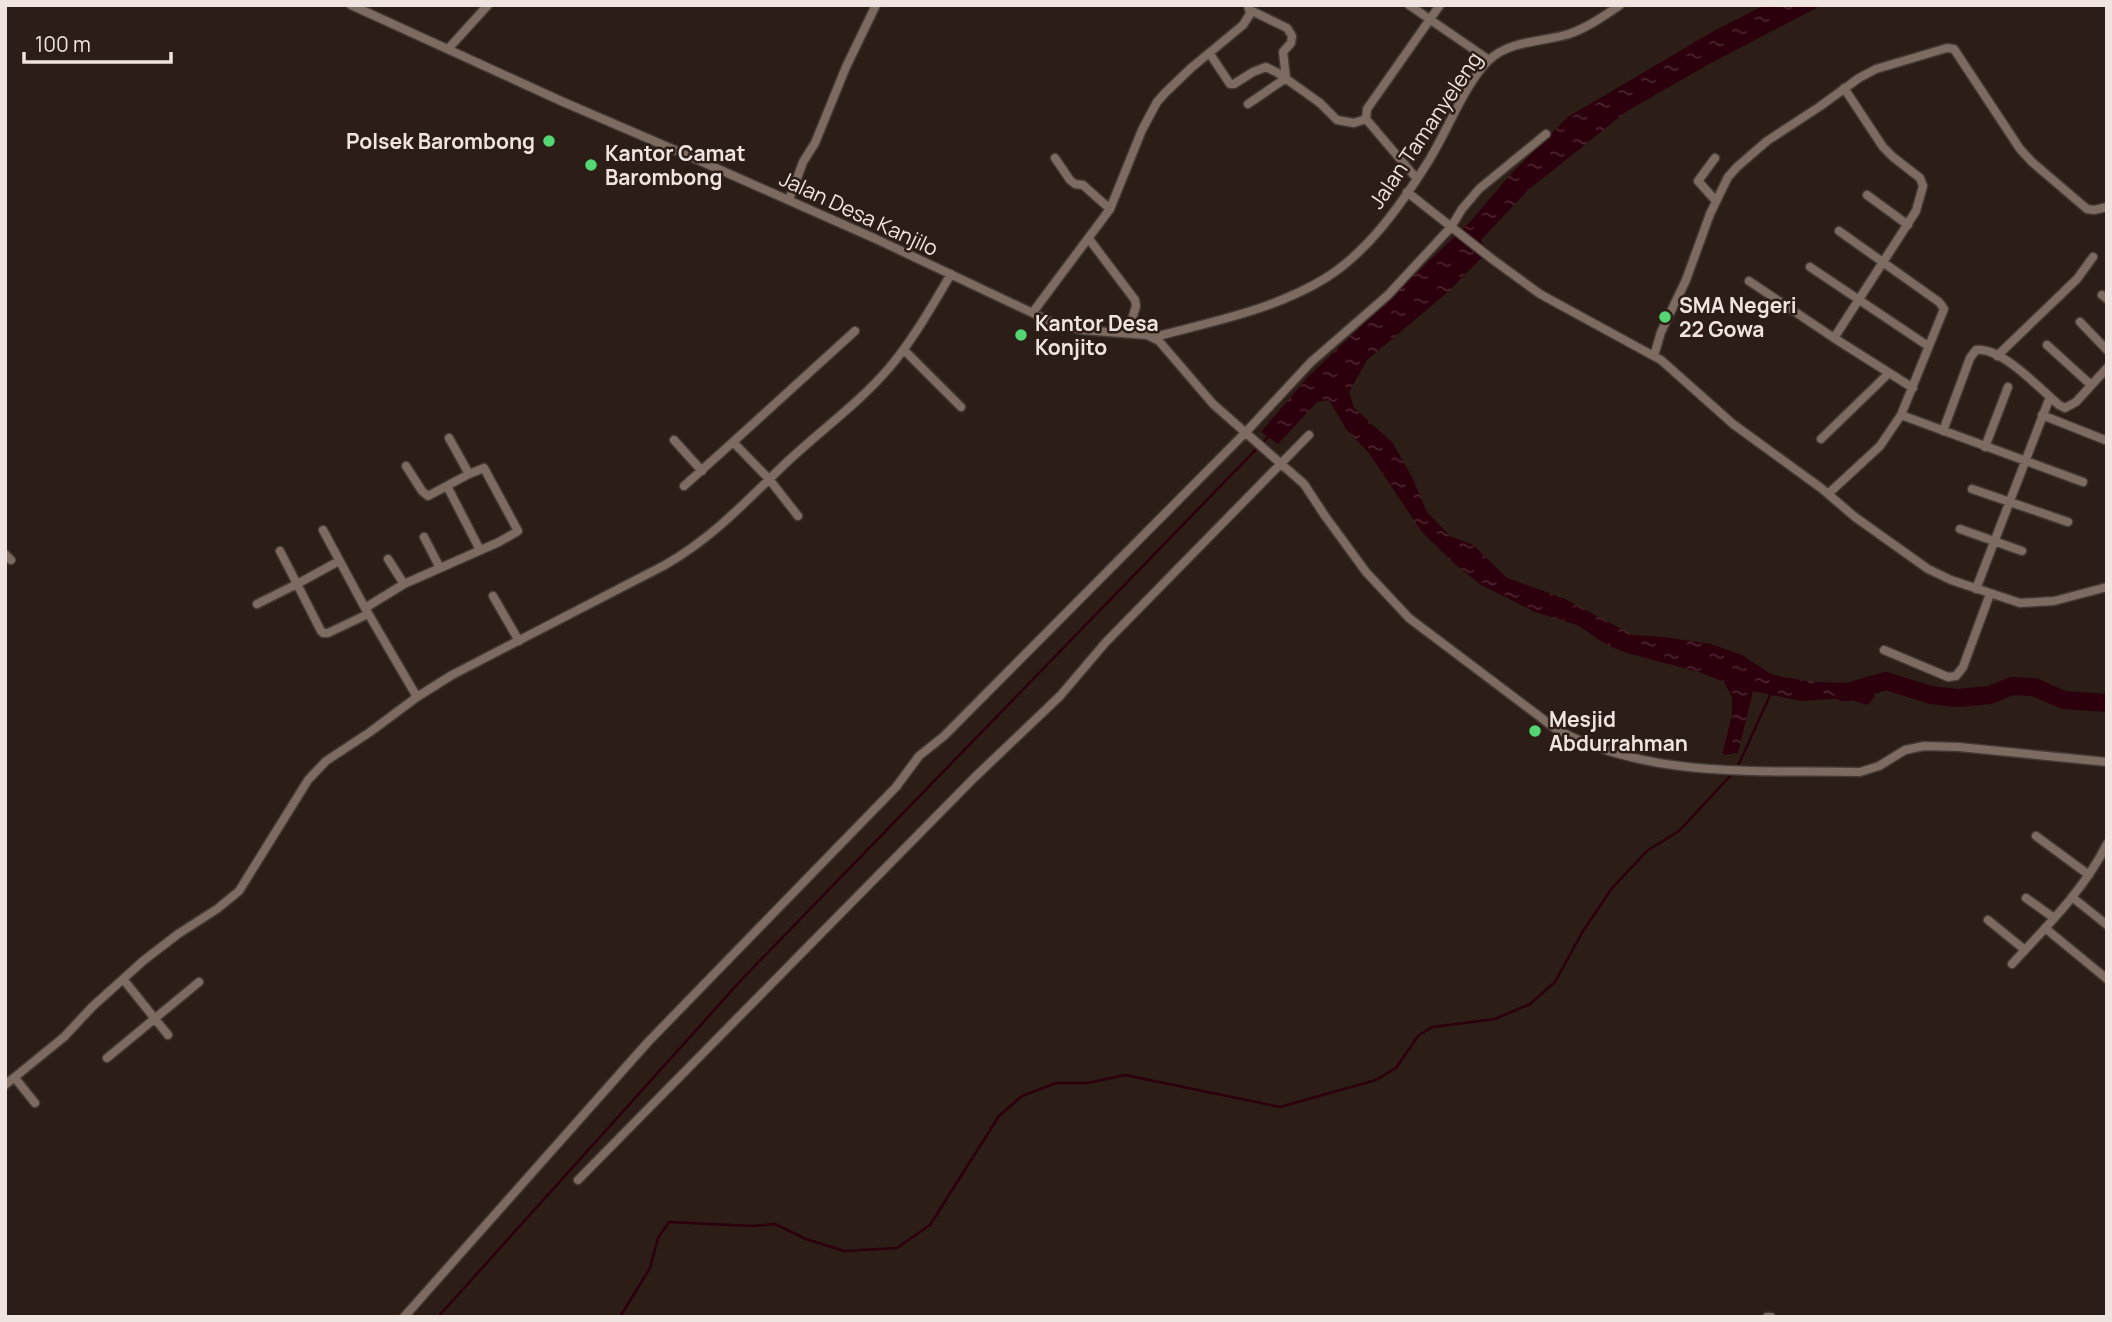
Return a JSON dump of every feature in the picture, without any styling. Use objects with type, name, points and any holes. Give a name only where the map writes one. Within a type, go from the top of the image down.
[{"type":"street","name":"Jalan Desa Kanjilo","points":[[351,5],[561,101],[789,200],[1056,324],[1072,329],[1154,337]]},
{"type":"street","points":[[448,48],[488,5]]},
{"type":"street","points":[[789,200],[803,162],[815,144],[846,67],[876,5]]},
{"type":"street","points":[[1409,5],[1489,60]]},
{"type":"street","points":[[1417,179],[1366,119],[1367,109],[1440,5]]},
{"type":"street","name":"Jalan Tamanyeleng","points":[[1154,337],[1266,306],[1323,280],[1355,255],[1373,236],[1417,179],[1470,87],[1489,60],[1527,42],[1569,33],[1587,26],[1620,5]]},
{"type":"street","points":[[1033,312],[1110,209],[1142,130],[1157,102],[1243,25],[1248,19],[1249,8],[1287,28],[1292,36],[1291,43],[1283,52],[1286,78]]},
{"type":"street","points":[[1654,356],[1661,332],[1686,280],[1728,177],[1767,141],[1844,88],[1877,69],[1947,48],[1954,49],[2020,149],[2032,162],[2087,209],[2107,207]]},
{"type":"street","points":[[1210,54],[1230,84],[1264,67],[1272,69],[1320,103],[1337,120],[1354,123],[1366,119]]},
{"type":"street","points":[[1248,104],[1286,78]]},
{"type":"street","points":[[1835,338],[1916,211],[1921,199],[1922,181],[1883,146],[1844,88]]},
{"type":"street","points":[[404,1317],[648,1042],[896,787],[919,756],[944,736],[1248,435],[1311,362],[1374,309],[1454,229],[1462,209],[1479,189],[1546,134]]},
{"type":"street","points":[[1055,158],[1070,180],[1083,185],[1110,209]]},
{"type":"street","points":[[1715,158],[1698,181],[1716,201]]},
{"type":"street","points":[[1407,192],[1539,294],[1667,365],[1733,424],[1928,569],[1951,580],[2020,603],[2054,601],[2107,587]]},
{"type":"street","points":[[1867,195],[1908,225]]},
{"type":"street","points":[[1828,494],[1880,446],[1901,415],[1944,306],[1884,261],[1839,232]]},
{"type":"street","points":[[1089,239],[1136,303],[1128,333]]},
{"type":"street","points":[[1997,356],[2077,279],[2093,257]]},
{"type":"street","points":[[1810,267],[1928,345]]},
{"type":"street","points":[[5,1085],[64,1037],[92,1007],[178,934],[239,891],[308,780],[320,766],[452,675],[688,552],[718,529],[875,383],[904,350],[951,274]]},
{"type":"street","points":[[1749,281],[1913,388]]},
{"type":"street","points":[[2080,322],[2107,350]]},
{"type":"street","points":[[684,486],[855,331]]},
{"type":"street","points":[[1154,337],[1213,404],[1304,484],[1366,572],[1409,618],[1556,729],[1587,743],[1670,766],[1713,768],[1860,772],[1879,766],[1905,750],[1924,746],[2107,762]]},
{"type":"street","points":[[2048,345],[2091,384]]},
{"type":"street","points":[[1942,431],[1973,352],[1983,349],[1997,356],[2065,408],[2107,368]]},
{"type":"street","points":[[904,350],[961,407]]},
{"type":"street","points":[[1821,439],[1889,373]]},
{"type":"street","points":[[1985,447],[2008,387]]},
{"type":"street","points":[[1976,589],[2050,397]]},
{"type":"street","points":[[1901,415],[2083,482]]},
{"type":"street","points":[[2042,415],[2105,440]]},
{"type":"street","points":[[578,1180],[926,826],[1060,696],[1105,642],[1181,567],[1280,461],[1309,435]]},
{"type":"street","points":[[449,438],[469,474]]},
{"type":"street","points":[[674,440],[702,471]]},
{"type":"street","points":[[733,442],[769,479],[798,516]]},
{"type":"street","points":[[280,551],[323,633],[328,633],[367,611],[404,584],[516,533],[518,528],[486,469],[481,468],[426,496],[405,466]]},
{"type":"street","points":[[447,486],[480,550]]},
{"type":"street","points":[[1972,489],[2067,522]]},
{"type":"street","points":[[1960,529],[2022,551]]},
{"type":"street","points":[[323,530],[417,697]]},
{"type":"street","points":[[424,537],[440,568]]},
{"type":"street","points":[[388,559],[404,584]]},
{"type":"street","points":[[257,604],[339,561]]},
{"type":"street","points":[[1884,650],[1948,677],[1956,676],[1963,667],[1990,594]]},
{"type":"street","points":[[493,596],[519,641]]},
{"type":"street","points":[[2036,836],[2089,875]]},
{"type":"street","points":[[2012,964],[2072,897],[2099,860],[2107,844]]},
{"type":"street","points":[[2099,860],[2107,867]]},
{"type":"street","points":[[2072,897],[2107,925]]},
{"type":"street","points":[[2026,898],[2054,918]]},
{"type":"street","points":[[1988,920],[2025,950]]},
{"type":"street","points":[[2045,928],[2107,979]]},
{"type":"street","points":[[124,979],[168,1035]]},
{"type":"street","points":[[107,1058],[199,982]]},
{"type":"street","points":[[15,1078],[35,1103]]},
{"type":"water","points":[[1765,5],[1822,5],[1709,64],[1627,111],[1528,190],[1481,240],[1486,253],[1449,291],[1367,360],[1349,392],[1354,408],[1392,442],[1412,477],[1427,512],[1450,536],[1473,545],[1507,578],[1563,598],[1633,635],[1711,644],[1742,655],[1769,673],[1816,682],[1858,683],[1875,696],[1868,705],[1844,698],[1801,701],[1753,691],[1738,753],[1722,755],[1732,715],[1732,697],[1724,682],[1699,672],[1627,653],[1607,645],[1577,625],[1535,612],[1481,585],[1422,532],[1369,453],[1346,429],[1329,400],[1317,402],[1278,444],[1261,432],[1308,377],[1469,223],[1509,176],[1568,117],[1712,32]]},
{"type":"waterway","points":[[438,1317],[743,978],[1269,436]]},
{"type":"waterway","points":[[1843,692],[1886,681],[1931,695],[1957,698],[1990,695],[2012,686],[2034,687],[2064,700],[2107,703]]},
{"type":"waterway","points":[[1737,768],[1772,691]]},
{"type":"waterway","points":[[620,1317],[650,1268],[658,1238],[669,1222],[752,1226],[775,1224],[806,1239],[844,1251],[897,1248],[930,1225],[999,1116],[1022,1096],[1056,1083],[1088,1083],[1125,1075],[1280,1107],[1376,1080],[1396,1068],[1418,1036],[1432,1027],[1495,1019],[1530,1004],[1555,982],[1583,931],[1612,888],[1648,850],[1679,831],[1733,773]]},
{"type":"place","name":"Polsek Barombong","points":[[549,141]]},
{"type":"place","name":"Kantor Camat Barombong","points":[[591,165]]},
{"type":"place","name":"SMA Negeri 22 Gowa","points":[[1665,317]]},
{"type":"place","name":"Kantor Desa Konjito","points":[[1021,335]]},
{"type":"place","name":"Mesjid Abdurrahman","points":[[1535,731]]}]
